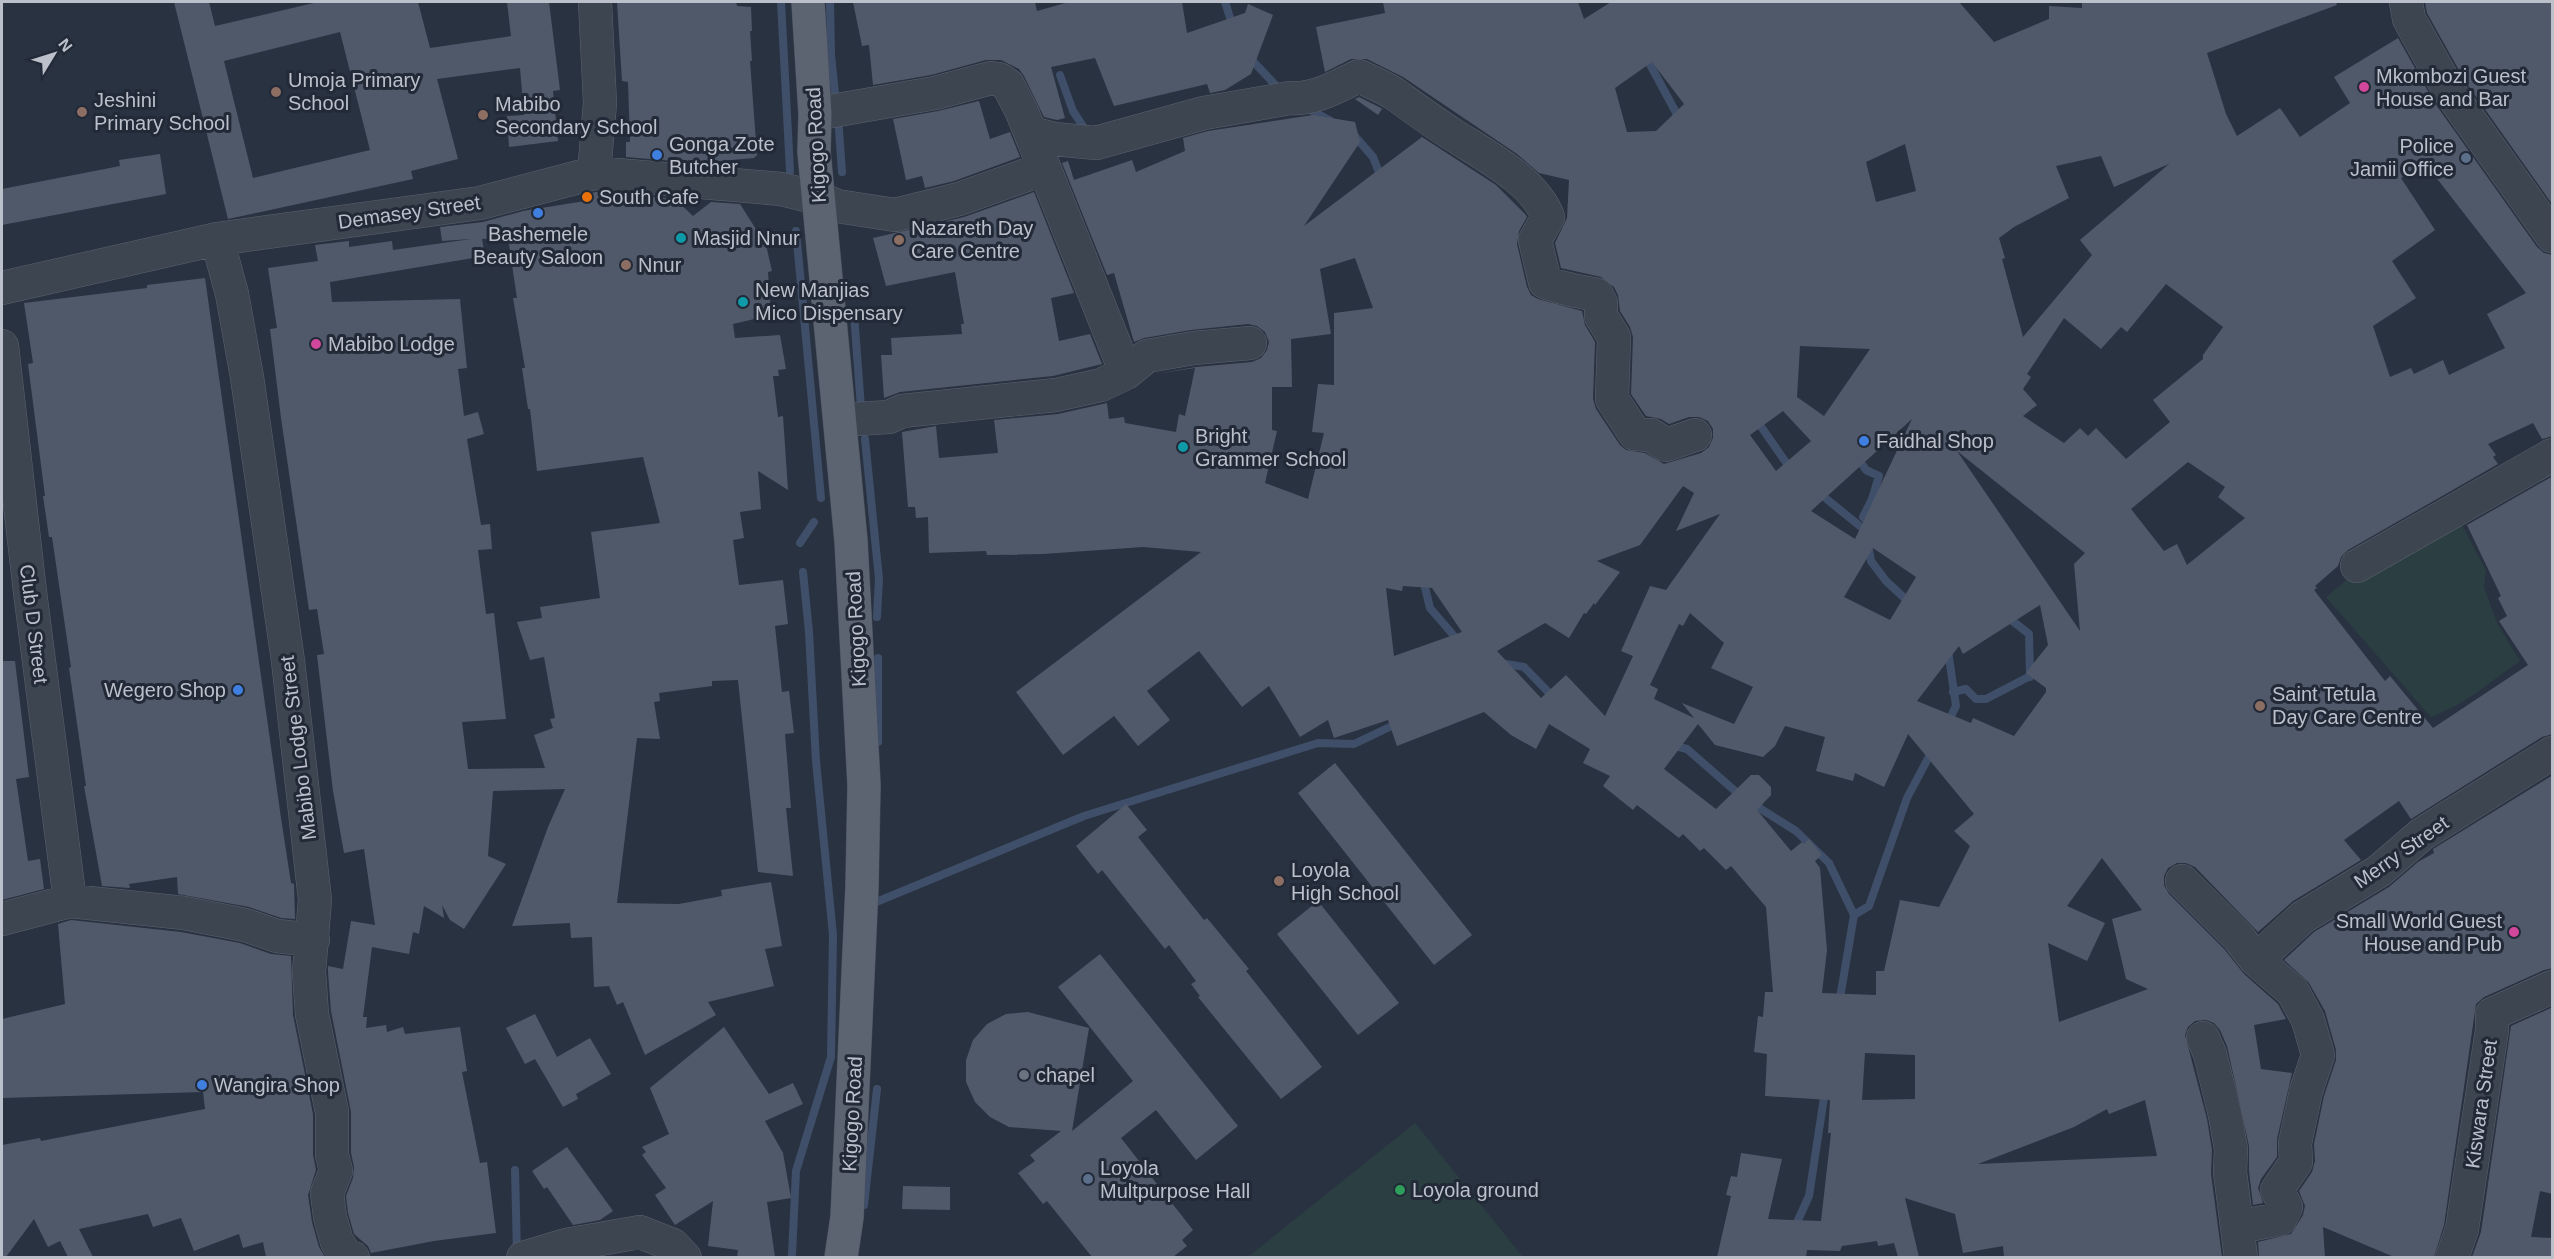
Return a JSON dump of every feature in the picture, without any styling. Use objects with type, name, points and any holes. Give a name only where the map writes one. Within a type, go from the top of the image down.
[{"type":"main road","name":"Kigogo Road","points":[[808,2],[815,114],[814,152],[851,541],[864,785],[862,886],[847,1217],[841,1257]]},
{"type":"street","points":[[594,173],[600,103],[595,2]]},
{"type":"street","points":[[2406,2],[2409,19],[2449,91],[2553,236]]},
{"type":"street","points":[[1031,133],[1054,140],[1096,143],[1203,113],[1324,93],[1359,76],[1394,93],[1506,169],[1543,205],[1548,217],[1535,240],[1545,282],[1597,295],[1601,303],[1601,315],[1614,337],[1612,399],[1617,410],[1629,422],[1635,434],[1651,435],[1666,446],[1695,435]]},
{"type":"street","points":[[815,114],[935,93],[991,78],[999,79],[1008,85],[1031,133],[1043,169],[1126,373]]},
{"type":"street","name":"Demasey Street","points":[[2,288],[217,239],[480,203],[594,173],[781,189],[818,198],[837,206],[895,215],[959,199],[1043,169]]},
{"type":"street","name":"Mabibo Lodge Street","points":[[217,239],[232,294],[247,377],[288,662],[315,900],[309,972],[312,1014],[332,1112],[332,1155],[336,1171],[327,1193],[330,1217],[337,1242],[350,1256]]},
{"type":"street","points":[[840,420],[889,417],[902,411],[1056,395],[1101,385],[1126,373],[1140,360],[1157,353],[1250,343]]},
{"type":"street","name":"Club D Street","points":[[2,346],[30,592],[70,901]]},
{"type":"street","points":[[2357,566],[2553,454]]},
{"type":"street","name":"Merry Street","points":[[2256,960],[2303,917],[2379,871],[2422,834],[2553,753]]},
{"type":"street","points":[[2182,881],[2239,938],[2256,960],[2293,992],[2308,1020],[2318,1055],[2303,1102],[2295,1143],[2296,1162],[2277,1190],[2286,1207],[2280,1219],[2239,1242],[2230,1172],[2231,1149],[2224,1106],[2211,1054],[2203,1038]]},
{"type":"street","points":[[2,919],[70,901],[184,913],[245,925],[277,936],[313,940]]},
{"type":"street","name":"Kiswara Street","points":[[2452,1257],[2462,1229],[2492,1030],[2492,1014],[2553,987]]},
{"type":"street","points":[[523,1257],[566,1245],[640,1232],[673,1245],[685,1257]]},
{"type":"green space","points":[[2457,515],[2486,571],[2484,587],[2497,623],[2520,661],[2466,699],[2431,717],[2326,597],[2378,554]]},
{"type":"green space","name":"Loyola ground","points":[[1415,1123],[1523,1257],[1248,1257]]},
{"type":"building","points":[[174,2],[209,2],[215,26],[318,2],[418,2],[430,48],[511,36],[507,2],[549,2],[560,90],[553,91],[558,141],[509,147],[507,116],[524,115],[520,68],[437,79],[458,159],[411,171],[413,179],[228,219]],"holes":[[[340,32],[370,150],[253,178],[224,61]]]},
{"type":"building","points":[[617,2],[736,2],[737,6],[751,7],[752,61],[750,61],[757,155],[754,158],[698,163],[626,157],[626,142],[630,142],[628,82],[622,81]]},
{"type":"building","points":[[853,2],[1035,2],[1037,11],[1069,2],[1182,2],[1187,33],[1245,13],[1248,4],[1273,15],[1251,74],[1225,90],[1210,93],[1207,84],[1114,106],[1095,58],[1051,67],[1065,118],[1057,120],[1044,117],[1019,69],[1001,60],[986,60],[931,75],[873,85],[869,45],[862,46]]},
{"type":"building","points":[[1383,2],[1578,2],[1584,19],[1611,2],[1959,2],[1994,42],[2049,19],[2049,6],[2082,8],[2082,2],[2336,2],[2337,5],[2207,53],[2226,114],[2237,136],[2280,108],[2300,137],[2350,103],[2334,77],[2398,38],[2434,102],[2537,247],[2544,253],[2553,255],[2553,436],[2542,439],[2533,423],[2488,444],[2496,455],[2493,457],[2498,464],[2348,550],[2341,557],[2338,566],[2315,586],[2317,588],[2314,590],[2385,681],[2390,676],[2433,728],[2528,665],[2499,621],[2507,616],[2498,598],[2501,596],[2467,525],[2553,476],[2553,734],[2542,737],[2411,819],[2399,801],[2344,840],[2361,860],[2293,901],[2258,932],[2195,867],[2186,863],[2177,863],[2168,868],[2164,876],[2164,885],[2169,894],[2225,950],[2244,974],[2278,1004],[2286,1019],[2254,1025],[2261,1069],[2292,1073],[2277,1139],[2277,1157],[2261,1179],[2258,1188],[2263,1203],[2253,1205],[2249,1146],[2227,1046],[2220,1030],[2214,1023],[2206,1020],[2195,1021],[2188,1027],[2185,1035],[2207,1119],[2212,1150],[2211,1174],[2222,1257],[2004,1257],[2003,1246],[1963,1253],[1955,1214],[1905,1198],[1919,1257],[1898,1257],[1894,1243],[1878,1246],[1877,1241],[1842,1246],[1840,1251],[1807,1250],[1806,1257],[1717,1257],[1731,1196],[1726,1195],[1731,1176],[1737,1177],[1741,1153],[1782,1159],[1768,1219],[1821,1221],[1831,1133],[1828,1133],[1830,1100],[1765,1096],[1767,1054],[1754,1052],[1758,1016],[1763,1017],[1765,992],[1773,992],[1766,907],[1731,866],[1726,870],[1704,848],[1700,851],[1683,834],[1679,838],[1637,805],[1633,810],[1603,786],[1610,776],[1583,763],[1590,749],[1549,724],[1536,749],[1511,735],[1484,712],[1397,746],[1388,720],[1334,738],[1328,720],[1300,737],[1269,686],[1242,707],[1199,651],[1147,691],[1170,720],[1138,746],[1114,716],[1063,755],[1016,692],[1201,552],[1143,547],[1043,554],[987,555],[986,551],[929,553],[928,517],[916,518],[915,507],[908,507],[902,432],[936,426],[939,458],[998,453],[994,420],[1058,414],[1107,403],[1109,419],[1124,417],[1125,423],[1176,432],[1179,414],[1185,416],[1195,368],[1155,374],[1196,367],[1252,362],[1261,358],[1269,342],[1265,332],[1257,326],[1248,324],[1191,330],[1144,338],[1134,342],[1114,273],[1107,275],[1062,163],[1068,161],[1074,180],[1132,160],[1136,172],[1185,151],[1183,138],[1208,131],[1313,115],[1355,122],[1360,142],[1304,226],[1422,137],[1496,185],[1527,217],[1519,231],[1517,244],[1527,287],[1531,295],[1538,299],[1582,311],[1585,325],[1595,342],[1593,399],[1596,409],[1620,445],[1626,450],[1645,453],[1664,464],[1701,453],[1709,447],[1713,438],[1713,429],[1708,421],[1699,417],[1689,417],[1669,424],[1661,419],[1646,416],[1631,394],[1633,337],[1620,311],[1618,295],[1614,287],[1601,277],[1561,268],[1555,243],[1567,218],[1569,180],[1539,173],[1517,154],[1403,77],[1367,59],[1351,59],[1325,72],[1316,27],[1385,13]],"holes":[[[1652,62],[1684,104],[1656,131],[1627,132],[1615,88]],[[1905,144],[1916,191],[1876,202],[1866,162]],[[2101,156],[2114,187],[2169,164],[2080,240],[2092,255],[2023,337],[2002,259],[2005,258],[1999,238],[2014,227],[2069,198],[2056,166]],[[2424,162],[2526,293],[2487,314],[2505,348],[2449,375],[2443,360],[2414,374],[2411,368],[2390,377],[2373,326],[2416,298],[2392,261],[2435,230],[2401,178]],[[1355,258],[1373,308],[1334,313],[1334,385],[1318,384],[1312,432],[1324,433],[1308,499],[1265,483],[1277,431],[1272,430],[1272,387],[1292,387],[1291,339],[1331,334],[1320,269]],[[2166,284],[2223,327],[2203,355],[2203,359],[2153,400],[2170,422],[2126,459],[2096,428],[2088,436],[2080,428],[2064,443],[2023,416],[2037,405],[2023,389],[2031,377],[2027,374],[2064,318],[2101,349],[2121,327],[2127,332]],[[1800,346],[1870,349],[1824,416],[1797,397]],[[1783,411],[1811,441],[1776,471],[1750,435]],[[1912,419],[1855,539],[1811,511]],[[1957,451],[2085,553],[2074,564],[2080,631]],[[2188,462],[2225,487],[2218,497],[2245,518],[2187,565],[2177,544],[2164,551],[2131,509]],[[1683,486],[1694,493],[1676,531],[1720,514],[1666,590],[1650,586],[1621,651],[1633,656],[1605,716],[1566,675],[1541,698],[1497,651],[1545,623],[1569,638],[1584,613],[1586,614],[1594,603],[1595,605],[1620,572],[1597,561],[1640,545]],[[1873,548],[1916,577],[1890,620],[1844,597]],[[1403,586],[1432,588],[1462,632],[1394,656],[1386,588],[1402,591]],[[2040,605],[2048,645],[2026,673],[2046,688],[2046,692],[2014,736],[1973,718],[1971,723],[1917,701],[1959,646],[1963,654]],[[1690,613],[1724,643],[1711,668],[1753,687],[1734,724],[1682,703],[1694,718],[1654,699],[1658,689],[1650,685],[1679,624],[1683,626]],[[1698,724],[1715,745],[1763,757],[1775,746],[1785,726],[1825,737],[1816,771],[1853,781],[1855,773],[1884,787],[1908,734],[1974,814],[1954,831],[1970,846],[1939,907],[1900,900],[1884,971],[1876,971],[1876,995],[1822,993],[1827,950],[1820,868],[1815,861],[1822,855],[1809,839],[1791,851],[1757,810],[1771,795],[1771,787],[1759,775],[1751,775],[1716,809],[1664,769]],[[2102,858],[2142,910],[2112,919],[2126,979],[2148,989],[2059,1022],[2048,943],[2087,961],[2105,923],[2067,906]],[[1865,1053],[1915,1055],[1915,1099],[1862,1100]],[[2145,1100],[2157,1156],[1978,1164],[2074,1127],[2107,1109],[2109,1114]]]},
{"type":"building","points":[[2425,2],[2553,2],[2552,204],[2465,81],[2427,13]]},
{"type":"building","points":[[1359,97],[1379,107],[1392,115],[1382,109],[1378,115],[1355,99]]},
{"type":"building","points":[[979,101],[990,139],[1010,132],[1020,157],[954,181],[925,188],[922,176],[906,180],[893,119]]},
{"type":"building","points":[[160,154],[166,194],[2,225],[2,189],[120,166],[119,160]]},
{"type":"building","points":[[1034,192],[1074,293],[1051,298],[1059,341],[1090,334],[1102,364],[1053,376],[900,392],[884,398],[881,355],[892,355],[891,338],[962,334],[961,324],[964,324],[955,272],[886,286],[873,238],[964,217]]},
{"type":"building","points":[[591,193],[675,199],[693,216],[711,202],[740,204],[766,245],[772,271],[768,272],[771,315],[733,324],[735,338],[780,335],[786,369],[778,370],[779,376],[773,376],[778,417],[783,416],[788,490],[758,471],[761,509],[740,512],[744,538],[733,540],[739,585],[783,580],[788,624],[775,626],[782,692],[789,691],[794,733],[785,734],[791,808],[786,808],[793,876],[758,872],[738,680],[712,681],[712,686],[659,693],[660,701],[654,702],[660,739],[637,738],[617,903],[679,904],[722,896],[721,890],[771,882],[782,946],[765,949],[774,986],[708,1002],[716,1015],[645,1055],[623,1002],[617,1005],[609,986],[594,987],[592,937],[571,938],[570,923],[512,926],[548,827],[565,789],[493,791],[488,856],[506,864],[464,929],[450,920],[442,905],[444,918],[424,906],[419,934],[413,932],[409,954],[372,947],[363,1017],[367,1017],[366,1028],[386,1025],[387,1032],[403,1027],[405,1034],[460,1027],[467,1071],[462,1072],[480,1163],[487,1162],[496,1233],[434,1241],[371,1253],[368,1246],[354,1234],[348,1213],[346,1196],[353,1178],[354,1167],[351,1153],[351,1112],[331,1011],[328,966],[343,969],[351,921],[375,925],[364,849],[344,853],[333,791],[317,655],[324,654],[317,609],[309,610],[281,418],[270,329],[277,328],[268,268],[318,261],[315,245],[349,241],[349,247],[392,241],[393,250],[471,239],[442,241],[440,227],[483,222],[523,211],[591,200]],"holes":[[[508,238],[517,298],[513,298],[525,368],[522,368],[528,409],[530,409],[537,471],[643,457],[660,523],[591,532],[600,598],[540,607],[542,618],[517,622],[530,660],[544,657],[555,718],[550,719],[553,728],[534,735],[545,768],[468,769],[462,722],[506,719],[494,613],[486,614],[478,550],[492,549],[490,524],[481,525],[467,439],[484,434],[478,412],[464,416],[458,369],[467,368],[460,299],[332,302],[330,282],[485,256],[482,239]]]},
{"type":"building","points":[[205,278],[281,818],[291,883],[294,884],[295,919],[281,918],[249,907],[178,894],[177,877],[129,884],[130,888],[102,886],[84,786],[86,786],[69,668],[71,667],[52,537],[49,537],[43,496],[45,496],[28,364],[33,363],[24,303],[147,288],[147,285]]},
{"type":"building","points":[[2,661],[15,661],[29,777],[16,779],[28,861],[40,859],[44,889],[2,900]]},
{"type":"building","points":[[1335,763],[1472,935],[1434,965],[1298,793]]},
{"type":"building","points":[[2553,775],[2553,968],[2484,997],[2476,1004],[2444,1225],[2434,1257],[2394,1257],[2323,1227],[2325,1257],[2259,1257],[2258,1242],[2291,1234],[2303,1215],[2305,1206],[2299,1191],[2312,1172],[2315,1161],[2314,1144],[2324,1096],[2336,1060],[2336,1050],[2325,1011],[2309,983],[2284,960],[2314,932],[2389,887],[2418,862],[2434,853],[2433,849]]},
{"type":"building","points":[[1126,804],[1147,830],[1138,837],[1204,920],[1207,918],[1249,969],[1246,971],[1322,1067],[1281,1099],[1198,997],[1200,996],[1191,984],[1196,981],[1169,945],[1165,949],[1102,870],[1098,874],[1076,846]]},
{"type":"building","points":[[1318,901],[1399,1003],[1358,1035],[1277,934]]},
{"type":"building","points":[[71,920],[181,932],[240,943],[271,954],[291,956],[293,1015],[313,1114],[313,1155],[316,1170],[308,1195],[312,1222],[319,1247],[325,1257],[266,1257],[263,1242],[243,1248],[239,1234],[194,1251],[181,1218],[153,1227],[148,1214],[79,1229],[93,1257],[68,1257],[60,1241],[48,1247],[34,1219],[6,1257],[2,1257],[2,1145],[40,1138],[41,1141],[205,1109],[203,1092],[2,1098],[2,1019],[65,1004],[58,924]]},
{"type":"building","points":[[1100,954],[1238,1126],[1196,1160],[1156,1110],[1121,1138],[1193,1230],[1182,1240],[1187,1246],[1173,1257],[1092,1257],[1047,1201],[1043,1204],[1018,1173],[1035,1161],[1030,1155],[1061,1131],[1009,1127],[990,1117],[975,1102],[966,1082],[966,1060],[973,1040],[987,1024],[1006,1014],[1028,1012],[1089,1028],[1072,1131],[1133,1081],[1058,987]]},
{"type":"building","points":[[2553,1007],[2553,1194],[2540,1191],[2531,1237],[2553,1238],[2553,1257],[2472,1257],[2481,1232],[2511,1026]]},
{"type":"building","points":[[535,1014],[557,1057],[590,1038],[611,1074],[576,1094],[578,1099],[563,1107],[535,1059],[525,1064],[506,1028]]},
{"type":"building","points":[[724,1027],[769,1094],[793,1083],[803,1104],[765,1121],[783,1153],[791,1198],[767,1202],[775,1257],[737,1257],[738,1250],[708,1246],[713,1201],[675,1225],[655,1195],[666,1188],[642,1155],[646,1152],[642,1147],[669,1134],[650,1088]]},
{"type":"building","points":[[567,1147],[613,1211],[600,1220],[573,1225],[547,1187],[544,1189],[532,1171]]},
{"type":"building","points":[[903,1186],[950,1187],[950,1210],[902,1209]]},
{"type":"waterway","points":[[781,2],[790,171]]},
{"type":"waterway","points":[[830,2],[831,55],[836,103]]},
{"type":"waterway","points":[[1225,2],[1233,27]]},
{"type":"waterway","points":[[1645,55],[1680,120]]},
{"type":"waterway","points":[[1248,56],[1282,92]]},
{"type":"waterway","points":[[1060,75],[1073,111],[1088,134]]},
{"type":"waterway","points":[[1305,107],[1331,121]]},
{"type":"waterway","points":[[838,116],[842,172]]},
{"type":"waterway","points":[[1352,133],[1373,157],[1382,180]]},
{"type":"waterway","points":[[796,231],[821,498]]},
{"type":"waterway","points":[[854,314],[861,408]]},
{"type":"waterway","points":[[1755,418],[1792,471]]},
{"type":"waterway","points":[[865,439],[879,579],[877,617]]},
{"type":"waterway","points":[[1862,464],[1866,470],[1879,476],[1872,499],[1863,517],[1871,525]]},
{"type":"waterway","points":[[1818,492],[1866,531],[1871,561],[1886,581],[1912,605]]},
{"type":"waterway","points":[[800,543],[814,522]]},
{"type":"waterway","points":[[792,1255],[796,1171],[831,1057],[833,935],[816,761],[809,632],[803,572]]},
{"type":"waterway","points":[[1423,579],[1430,608],[1461,644]]},
{"type":"waterway","points":[[2005,615],[2029,634],[2030,677]]},
{"type":"waterway","points":[[1947,724],[1956,706],[1948,650]]},
{"type":"waterway","points":[[878,658],[878,742]]},
{"type":"waterway","points":[[1500,663],[1524,667],[1555,699]]},
{"type":"waterway","points":[[1953,692],[1966,689],[1976,699],[1986,699],[2040,671]]},
{"type":"waterway","points":[[869,905],[1084,816],[1318,743],[1354,744],[1398,723]]},
{"type":"waterway","points":[[1671,745],[1687,749],[1742,797],[1796,831],[1829,863],[1854,915]]},
{"type":"waterway","points":[[1839,1004],[1854,915],[1869,906],[1907,798],[1933,749]]},
{"type":"waterway","points":[[864,1205],[877,1089]]},
{"type":"waterway","points":[[1794,1229],[1809,1196],[1825,1091]]},
{"type":"waterway","points":[[515,1170],[517,1254]]},
{"type":"place","name":"Mkombozi Guest House and Bar","points":[[2364,87]]},
{"type":"place","name":"Umoja Primary School","points":[[276,92]]},
{"type":"place","name":"Jeshini Primary School","points":[[82,112]]},
{"type":"place","name":"Mabibo Secondary School","points":[[483,115]]},
{"type":"place","name":"Gonga Zote Butcher","points":[[657,155]]},
{"type":"place","name":"Police Jamii Office","points":[[2466,158]]},
{"type":"place","name":"South Cafe","points":[[587,197]]},
{"type":"place","name":"Bashemele Beauty Saloon","points":[[538,213]]},
{"type":"place","name":"Masjid Nnur","points":[[681,238]]},
{"type":"place","name":"Nazareth Day Care Centre","points":[[899,240]]},
{"type":"place","name":"Nnur","points":[[626,265]]},
{"type":"place","name":"New Manjias Mico Dispensary","points":[[743,302]]},
{"type":"place","name":"Mabibo Lodge","points":[[316,344]]},
{"type":"place","name":"Faidhal Shop","points":[[1864,441]]},
{"type":"place","name":"Bright Grammer School","points":[[1183,447]]},
{"type":"place","name":"Wegero Shop","points":[[238,690]]},
{"type":"place","name":"Saint Tetula Day Care Centre","points":[[2260,706]]},
{"type":"place","name":"Loyola High School","points":[[1279,881]]},
{"type":"place","name":"Small World Guest House and Pub","points":[[2514,932]]},
{"type":"place","name":"chapel","points":[[1024,1075]]},
{"type":"place","name":"Wangira Shop","points":[[202,1085]]},
{"type":"place","name":"Loyola Multpurpose Hall","points":[[1088,1179]]},
{"type":"place","name":"Loyola ground","points":[[1400,1190]]}]
